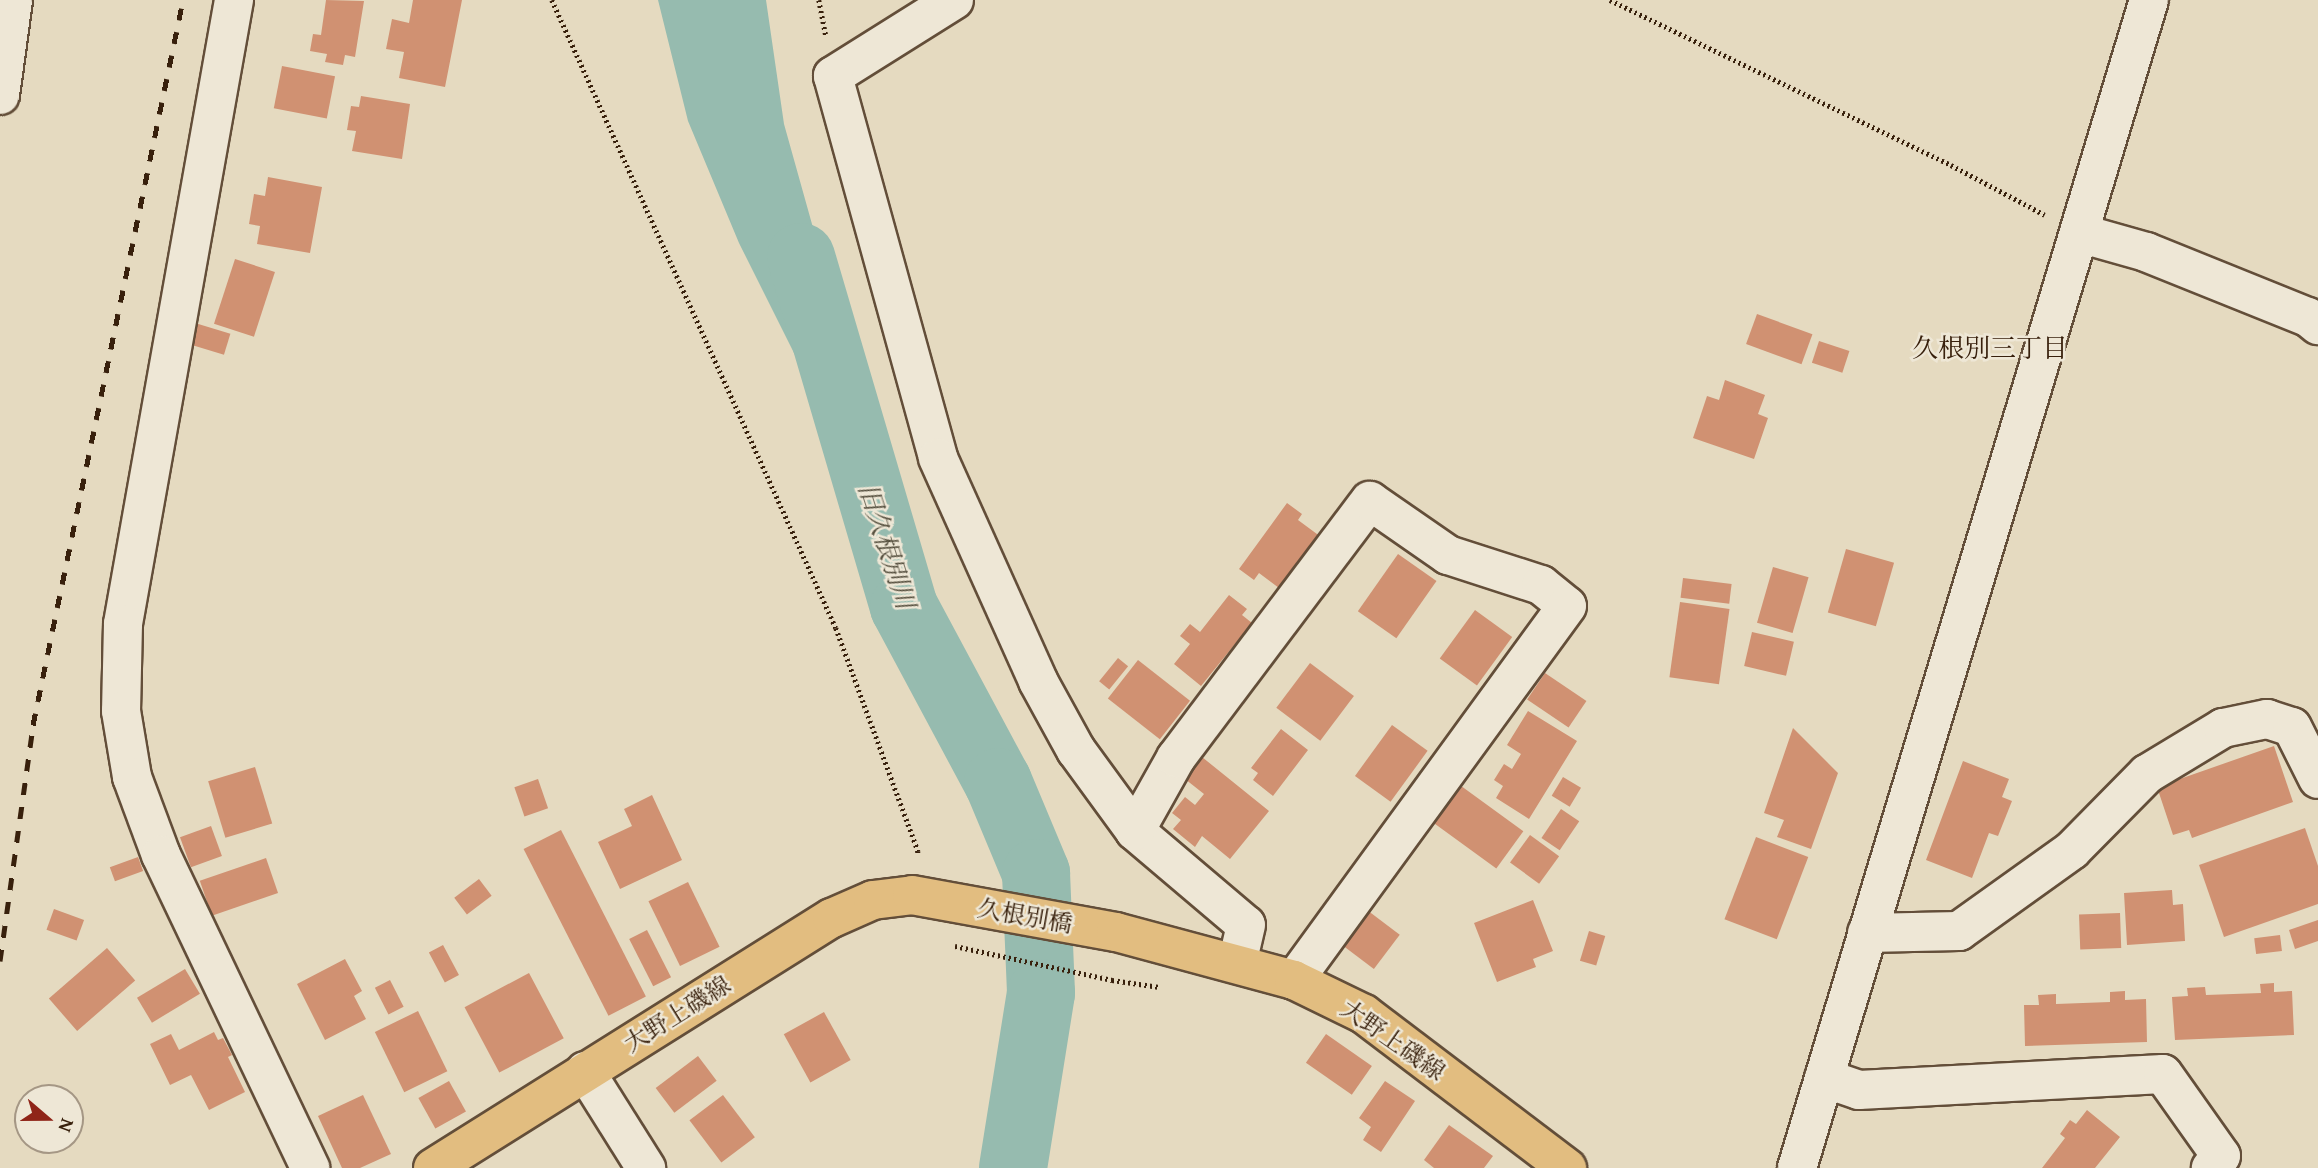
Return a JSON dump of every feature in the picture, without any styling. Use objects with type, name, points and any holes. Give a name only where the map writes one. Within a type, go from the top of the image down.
[{"type":"main road","name":"久根別橋","points":[[923,898],[1116,932]]},
{"type":"main road","name":"大野上磯線","points":[[433,1168],[832,918],[873,900],[923,898]]},
{"type":"main road","name":"大野上磯線","points":[[1116,932],[1294,980],[1364,1014],[1567,1168]]},
{"type":"street","points":[[0,95],[13,0]]},
{"type":"street","points":[[234,0],[123,624],[121,711],[132,777],[161,855],[310,1168]]},
{"type":"street","points":[[954,0],[833,76],[938,458],[1038,681],[1076,750],[1135,831],[1246,925],[1237,963]]},
{"type":"street","points":[[1797,1168],[2149,0]]},
{"type":"street","points":[[2079,233],[2146,252],[2308,317],[2318,325]]},
{"type":"street","points":[[1135,831],[1176,758],[1370,501],[1448,555],[1541,585],[1567,606],[1294,980]]},
{"type":"street","points":[[1867,933],[1959,930],[2072,850],[2147,774],[2223,728],[2267,719],[2292,727],[2318,779]]},
{"type":"street","points":[[585,1071],[646,1168]]},
{"type":"street","points":[[1824,1078],[1859,1090],[2163,1074],[2221,1156],[2211,1168]]},
{"type":"path","points":[[552,0],[836,628],[918,851],[923,898]]},
{"type":"path","points":[[1610,0],[1951,165],[2079,233]]},
{"type":"path","points":[[948,944],[1112,980],[1164,988]]},
{"type":"water","points":[[658,0],[766,0],[784,124],[845,342],[795,355],[739,243],[688,121]]},
{"type":"building","points":[[326,0],[364,1],[355,57],[345,55],[343,65],[325,62],[327,54],[310,51],[313,34],[321,35]]},
{"type":"building","points":[[413,0],[462,0],[445,87],[399,78],[404,52],[386,49],[392,19],[409,23]]},
{"type":"building","points":[[282,66],[335,76],[327,119],[274,108]]},
{"type":"building","points":[[361,96],[410,104],[402,159],[352,151],[356,131],[347,130],[351,106],[359,107]]},
{"type":"building","points":[[268,177],[322,187],[310,253],[257,244],[260,226],[249,224],[254,194],[265,196]]},
{"type":"building","points":[[235,259],[275,272],[254,337],[214,324]]},
{"type":"building","points":[[1757,314],[1812,334],[1801,364],[1746,344]]},
{"type":"building","points":[[195,323],[230,334],[224,355],[189,344]]},
{"type":"building","points":[[1819,341],[1849,351],[1842,373],[1812,363]]},
{"type":"building","points":[[1725,380],[1765,395],[1758,414],[1768,418],[1754,459],[1693,438],[1707,396],[1719,400]]},
{"type":"building","points":[[1287,503],[1302,514],[1298,520],[1321,537],[1283,591],[1259,573],[1254,580],[1239,569]]},
{"type":"building","points":[[1846,549],[1894,563],[1876,626],[1828,612]]},
{"type":"building","points":[[1398,554],[1437,581],[1396,638],[1358,611]]},
{"type":"building","points":[[1773,567],[1809,577],[1793,633],[1757,623]]},
{"type":"building","points":[[1683,578],[1732,584],[1729,604],[1681,598]]},
{"type":"building","points":[[1229,595],[1247,609],[1242,615],[1252,623],[1201,686],[1174,664],[1190,644],[1180,636],[1190,624],[1200,632]]},
{"type":"building","points":[[1680,602],[1730,609],[1719,684],[1669,677]]},
{"type":"building","points":[[1475,610],[1512,637],[1477,686],[1440,659]]},
{"type":"building","points":[[1752,632],[1794,642],[1786,676],[1744,666]]},
{"type":"building","points":[[1118,658],[1128,666],[1109,689],[1099,681]]},
{"type":"building","points":[[1138,660],[1190,701],[1160,739],[1108,699]]},
{"type":"building","points":[[1310,663],[1354,696],[1320,741],[1276,708]]},
{"type":"building","points":[[1545,673],[1586,701],[1569,727],[1527,700]]},
{"type":"building","points":[[1528,711],[1577,741],[1529,819],[1496,798],[1503,786],[1494,780],[1504,764],[1512,769],[1521,754],[1507,745]]},
{"type":"building","points":[[1392,725],[1428,751],[1391,802],[1355,776]]},
{"type":"building","points":[[1793,728],[1838,773],[1811,849],[1777,837],[1784,820],[1764,813]]},
{"type":"building","points":[[1281,729],[1308,750],[1273,796],[1253,780],[1258,773],[1251,768]]},
{"type":"building","points":[[2274,746],[2293,802],[2192,838],[2189,830],[2173,835],[2157,787]]},
{"type":"building","points":[[1202,757],[1269,811],[1230,859],[1202,836],[1195,847],[1173,829],[1181,820],[1172,813],[1185,797],[1195,805],[1204,794],[1185,779]]},
{"type":"building","points":[[1963,761],[2009,779],[2002,797],[2012,801],[1998,836],[1989,833],[1972,878],[1926,860]]},
{"type":"building","points":[[255,767],[272,823],[225,838],[208,781]]},
{"type":"building","points":[[1563,777],[1581,788],[1570,807],[1552,796]]},
{"type":"building","points":[[538,779],[548,808],[524,816],[514,787]]},
{"type":"building","points":[[1457,783],[1523,831],[1496,868],[1430,820]]},
{"type":"building","points":[[652,795],[682,860],[620,889],[598,842],[632,826],[624,809]]},
{"type":"building","points":[[1561,809],[1579,821],[1560,850],[1541,838]]},
{"type":"building","points":[[211,826],[222,856],[191,867],[180,837]]},
{"type":"building","points":[[2305,828],[2318,866],[2318,904],[2224,937],[2199,865]]},
{"type":"building","points":[[561,830],[646,997],[608,1016],[524,849]]},
{"type":"building","points":[[1530,835],[1559,856],[1539,884],[1510,863]]},
{"type":"building","points":[[1756,837],[1808,857],[1777,939],[1724,919]]},
{"type":"building","points":[[138,857],[143,871],[115,881],[110,867]]},
{"type":"building","points":[[266,858],[278,893],[212,916],[200,881]]},
{"type":"building","points":[[479,879],[492,896],[467,914],[454,898]]},
{"type":"building","points":[[688,882],[720,947],[680,966],[648,901]]},
{"type":"building","points":[[2172,890],[2173,905],[2183,904],[2185,941],[2127,945],[2124,893]]},
{"type":"building","points":[[1533,900],[1553,951],[1533,959],[1536,967],[1497,982],[1474,923]]},
{"type":"building","points":[[54,909],[84,920],[77,941],[46,930]]},
{"type":"building","points":[[1367,910],[1400,935],[1374,969],[1341,944]]},
{"type":"building","points":[[2120,913],[2121,948],[2080,949],[2079,914]]},
{"type":"building","points":[[2318,920],[2318,941],[2295,949],[2289,930]]},
{"type":"building","points":[[647,930],[671,977],[653,986],[629,939]]},
{"type":"building","points":[[1589,931],[1605,936],[1596,966],[1580,961]]},
{"type":"building","points":[[2280,935],[2282,951],[2256,954],[2254,938]]},
{"type":"building","points":[[443,945],[459,975],[445,983],[429,953]]},
{"type":"building","points":[[107,948],[135,980],[77,1031],[49,999]]},
{"type":"building","points":[[345,959],[362,991],[354,996],[366,1019],[325,1040],[297,984]]},
{"type":"building","points":[[185,969],[200,994],[152,1023],[137,998]]},
{"type":"building","points":[[529,973],[564,1038],[499,1073],[465,1007]]},
{"type":"building","points":[[390,980],[404,1007],[388,1014],[375,988]]},
{"type":"building","points":[[2274,983],[2274,992],[2292,991],[2294,1035],[2175,1040],[2172,997],[2188,996],[2187,988],[2205,987],[2206,995],[2261,993],[2260,984]]},
{"type":"building","points":[[2125,991],[2125,1000],[2146,999],[2147,1042],[2025,1046],[2024,1005],[2039,1005],[2038,995],[2056,994],[2056,1004],[2110,1002],[2110,992]]},
{"type":"building","points":[[418,1011],[447,1071],[404,1092],[375,1032]]},
{"type":"building","points":[[824,1012],[851,1060],[810,1082],[784,1034]]},
{"type":"building","points":[[214,1032],[218,1040],[223,1038],[232,1055],[228,1057],[245,1092],[209,1110],[191,1075],[170,1085],[150,1044],[171,1034],[179,1050]]},
{"type":"building","points":[[1326,1034],[1372,1066],[1352,1095],[1306,1063]]},
{"type":"building","points":[[698,1056],[717,1081],[674,1113],[656,1088]]},
{"type":"building","points":[[449,1081],[466,1112],[435,1129],[418,1098]]},
{"type":"building","points":[[1385,1081],[1415,1101],[1381,1152],[1363,1140],[1371,1127],[1359,1118]]},
{"type":"building","points":[[363,1095],[391,1154],[360,1168],[342,1168],[318,1116]]},
{"type":"building","points":[[723,1095],[755,1137],[721,1163],[689,1120]]},
{"type":"building","points":[[2087,1110],[2120,1137],[2095,1168],[2042,1168],[2065,1138],[2060,1134],[2070,1120],[2076,1124]]},
{"type":"building","points":[[1449,1125],[1493,1156],[1484,1168],[1434,1168],[1424,1160]]},
{"type":"waterway","name":"旧久根別川","points":[[801,257],[904,607],[998,782],[1036,873],[1041,993],[1013,1168]]},
{"type":"railway","points":[[0,961],[33,725],[183,0]]},
{"type":"district","name":"久根別三丁目","points":[[1990,348]]}]
